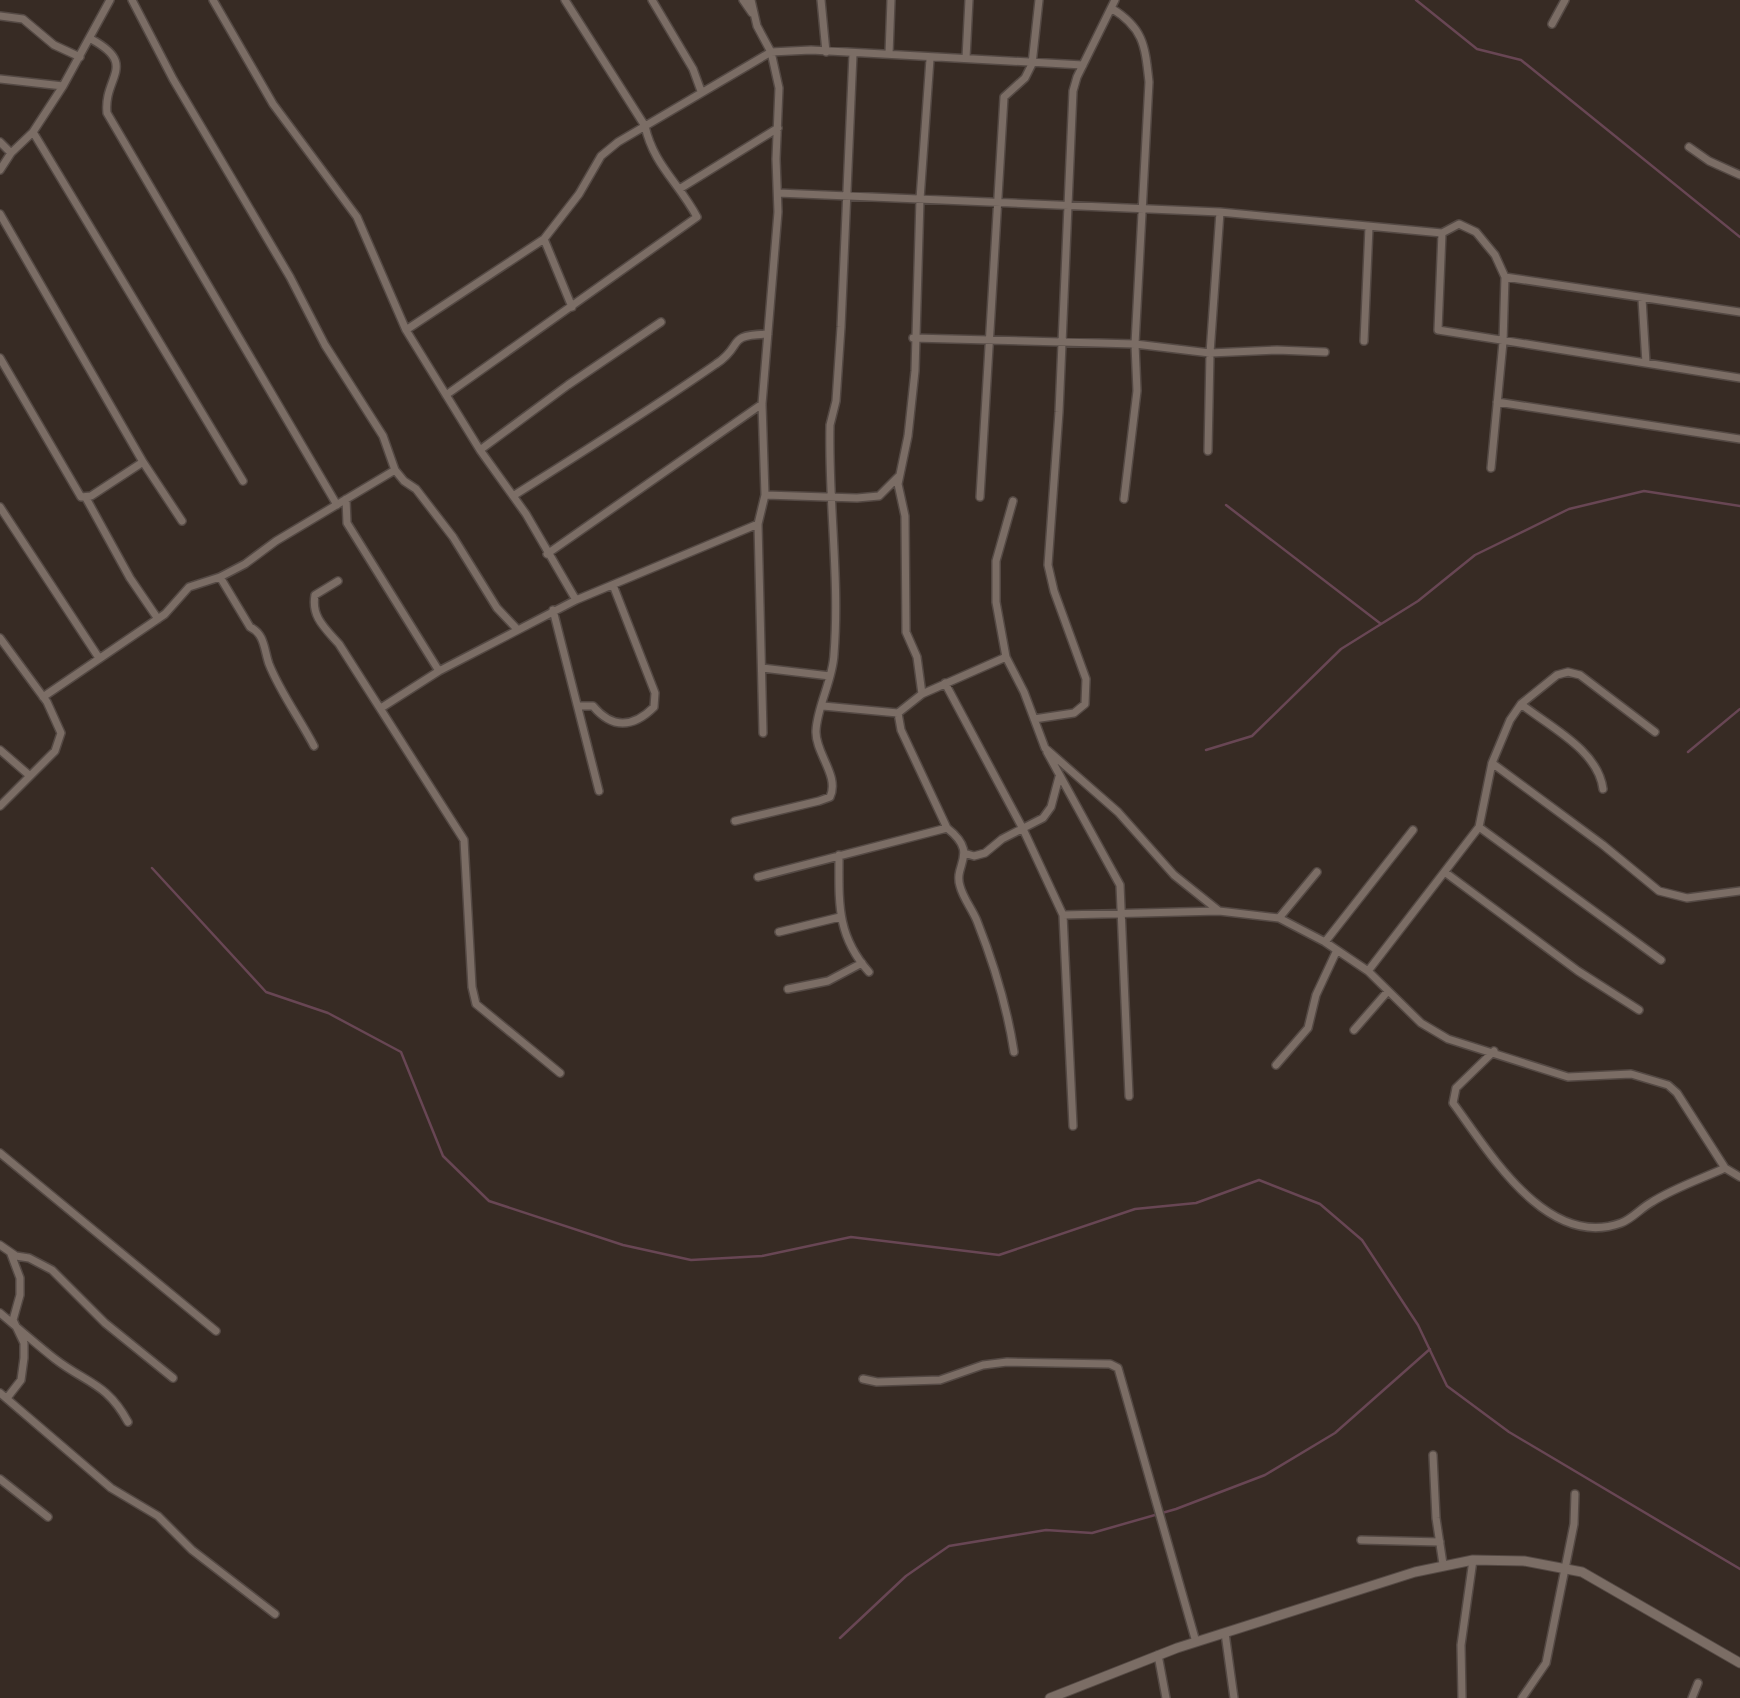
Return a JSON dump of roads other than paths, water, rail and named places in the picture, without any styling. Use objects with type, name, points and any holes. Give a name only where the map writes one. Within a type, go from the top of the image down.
[{"type":"street","points":[[0,170],[11,153],[33,132],[63,86],[91,40],[110,0]]},
{"type":"street","points":[[132,0],[173,79],[290,277],[325,345],[383,436],[395,470],[416,489],[453,537],[497,608],[516,628]]},
{"type":"street","points":[[214,0],[273,104],[357,217],[406,330],[576,600]]},
{"type":"street","points":[[446,395],[697,217],[681,188],[664,172],[650,150],[645,126],[565,0]]},
{"type":"street","points":[[653,0],[693,69],[701,91]]},
{"type":"street","points":[[743,0],[771,52],[779,88],[778,193],[762,404],[765,495],[758,524],[763,733]]},
{"type":"street","points":[[751,0],[752,13]]},
{"type":"street","points":[[821,0],[826,52]]},
{"type":"street","points":[[889,54],[891,0]]},
{"type":"street","points":[[966,58],[969,0]]},
{"type":"street","points":[[980,497],[995,202],[1004,97],[1025,78],[1032,64],[1039,0]]},
{"type":"street","points":[[1034,719],[1074,713],[1085,704],[1086,679],[1054,591],[1048,565],[1062,344],[1073,92],[1083,65],[1115,0]]},
{"type":"street","points":[[1552,24],[1565,0]]},
{"type":"street","points":[[1111,8],[1137,28],[1146,54],[1149,82],[1135,344],[1137,391],[1124,499]]},
{"type":"street","points":[[0,16],[23,19],[54,45],[79,57]]},
{"type":"street","points":[[91,40],[108,48],[117,61],[117,74],[106,104],[107,113],[337,505]]},
{"type":"street","points":[[406,330],[544,239],[579,194],[601,156],[618,142],[771,52],[889,54],[930,59],[966,58],[1083,65]]},
{"type":"street","points":[[735,821],[830,797],[833,790],[817,737],[834,655],[832,496],[828,473],[830,425],[836,401],[841,327],[853,54]]},
{"type":"street","points":[[922,694],[916,657],[906,632],[905,516],[899,477],[908,436],[915,371],[913,338],[930,59]]},
{"type":"street","points":[[0,79],[63,86]]},
{"type":"street","points":[[681,188],[778,128]]},
{"type":"street","points":[[33,132],[243,481]]},
{"type":"street","points":[[0,142],[11,153]]},
{"type":"street","points":[[1689,147],[1709,161],[1740,175]]},
{"type":"street","points":[[778,193],[1220,212],[1442,233],[1459,224],[1476,232],[1495,255],[1505,277],[1503,342],[1491,468]]},
{"type":"street","points":[[1208,451],[1210,353],[1220,212]]},
{"type":"street","points":[[0,214],[63,327],[107,394],[143,462],[182,521]]},
{"type":"street","points":[[1364,341],[1369,227]]},
{"type":"street","points":[[1442,233],[1437,330],[1740,378]]},
{"type":"street","points":[[544,239],[572,307]]},
{"type":"street","points":[[1505,277],[1740,312]]},
{"type":"street","points":[[1642,299],[1646,363]]},
{"type":"street","points":[[480,450],[568,385],[661,322]]},
{"type":"street","points":[[513,496],[725,359],[738,339],[746,334],[768,334]]},
{"type":"street","points":[[913,338],[1135,344],[1210,353],[1277,350],[1325,352]]},
{"type":"street","points":[[0,358],[78,493],[86,498],[130,578],[158,619]]},
{"type":"street","points":[[1497,402],[1740,439]]},
{"type":"street","points":[[547,554],[762,404]]},
{"type":"street","points":[[86,498],[143,462]]},
{"type":"street","points":[[43,697],[158,619],[189,587],[220,577],[395,470]]},
{"type":"street","points":[[765,495],[879,496],[899,477]]},
{"type":"street","points":[[346,499],[347,523],[439,671]]},
{"type":"street","points":[[1013,501],[1002,533],[994,583],[1006,657],[1059,776],[1117,876],[1122,914],[1129,1096]]},
{"type":"street","points":[[0,507],[99,658]]},
{"type":"street","points":[[381,708],[439,671],[516,628],[657,564],[758,524]]},
{"type":"street","points":[[220,577],[250,626],[264,642],[269,663],[314,746]]},
{"type":"street","points":[[338,581],[315,594],[315,613],[381,708],[464,840],[476,1004],[560,1073]]},
{"type":"street","points":[[564,605],[567,585]]},
{"type":"street","points":[[578,706],[593,706],[609,721],[624,726],[644,717],[654,707],[654,693],[613,585]]},
{"type":"street","points":[[553,610],[599,791]]},
{"type":"street","points":[[0,638],[43,697],[61,733],[60,743],[0,806]]},
{"type":"street","points":[[823,706],[898,713],[922,694],[1006,657]]},
{"type":"street","points":[[762,668],[830,676]]},
{"type":"street","points":[[1368,971],[1479,827],[1492,763],[1510,720],[1521,704],[1557,675],[1568,672],[1580,675],[1655,732]]},
{"type":"street","points":[[945,683],[1023,829],[1063,915],[1073,1126]]},
{"type":"street","points":[[1521,704],[1588,756],[1601,774],[1602,789]]},
{"type":"street","points":[[898,713],[901,730],[947,828],[959,838],[964,853],[959,885],[976,920],[1005,998],[1014,1052]]},
{"type":"street","points":[[1045,748],[1118,812],[1174,874],[1219,911]]},
{"type":"street","points":[[0,750],[29,775]]},
{"type":"street","points":[[1492,763],[1603,845],[1658,891],[1687,898],[1740,891]]},
{"type":"street","points":[[964,853],[978,856],[1048,813],[1059,776]]},
{"type":"street","points":[[1479,827],[1661,960]]},
{"type":"street","points":[[758,877],[947,828]]},
{"type":"street","points":[[1325,942],[1413,830]]},
{"type":"street","points":[[839,855],[840,917],[847,942],[869,972]]},
{"type":"street","points":[[1279,918],[1317,872]]},
{"type":"street","points":[[1446,873],[1578,971],[1639,1010]]},
{"type":"street","points":[[1063,915],[1219,911],[1279,918],[1325,942],[1368,971],[1421,1023],[1438,1035],[1568,1077],[1632,1074],[1668,1085],[1677,1093],[1725,1168],[1740,1177]]},
{"type":"street","points":[[779,932],[840,917]]},
{"type":"street","points":[[1276,1065],[1308,1028],[1315,995],[1336,950]]},
{"type":"street","points":[[788,989],[828,981],[862,963]]},
{"type":"street","points":[[1354,1030],[1388,991]]},
{"type":"street","points":[[1494,1051],[1455,1088],[1454,1103],[1520,1189],[1535,1205],[1560,1220],[1589,1227],[1622,1222],[1653,1201],[1725,1168]]},
{"type":"street","points":[[0,1153],[216,1331]]},
{"type":"street","points":[[0,1245],[10,1254],[20,1278],[20,1295],[13,1316],[24,1343],[20,1380],[3,1395],[111,1488],[158,1516],[192,1550],[275,1614]]},
{"type":"street","points":[[10,1254],[40,1262],[52,1270],[105,1323],[173,1378]]},
{"type":"street","points":[[0,1313],[62,1364],[87,1377],[120,1408],[128,1423]]},
{"type":"street","points":[[863,1379],[877,1382],[940,1380],[983,1365],[1007,1362],[1110,1364],[1118,1368],[1196,1643]]},
{"type":"street","points":[[1433,1455],[1443,1564]]},
{"type":"street","points":[[0,1479],[48,1517]]},
{"type":"street","points":[[1522,1698],[1546,1662],[1574,1524],[1574,1494]]},
{"type":"street","points":[[1361,1539],[1440,1542]]},
{"type":"street","points":[[1462,1698],[1461,1645],[1473,1560]]},
{"type":"street","points":[[1050,1698],[1225,1633],[1443,1564],[1473,1560],[1524,1561],[1582,1572],[1740,1662]]},
{"type":"street","points":[[1225,1633],[1234,1698]]},
{"type":"street","points":[[1158,1656],[1166,1698]]},
{"type":"street","points":[[1692,1698],[1698,1682]]},
{"type":"waterway","points":[[1416,0],[1477,49],[1521,60],[1740,237]]},
{"type":"waterway","points":[[1206,750],[1252,736],[1341,649],[1418,601],[1475,555],[1569,509],[1644,491],[1740,506]]},
{"type":"waterway","points":[[1226,505],[1381,624]]},
{"type":"waterway","points":[[1688,752],[1740,709]]},
{"type":"waterway","points":[[152,868],[266,992],[328,1013],[401,1052],[443,1156],[489,1201],[623,1245],[691,1260],[762,1256],[851,1237],[999,1255],[1135,1209],[1196,1203],[1259,1180],[1320,1204],[1362,1240],[1418,1325],[1447,1386],[1509,1432],[1740,1569]]},
{"type":"waterway","points":[[840,1638],[906,1576],[949,1546],[1046,1530],[1092,1533],[1176,1509],[1265,1475],[1335,1433],[1430,1349]]}]
